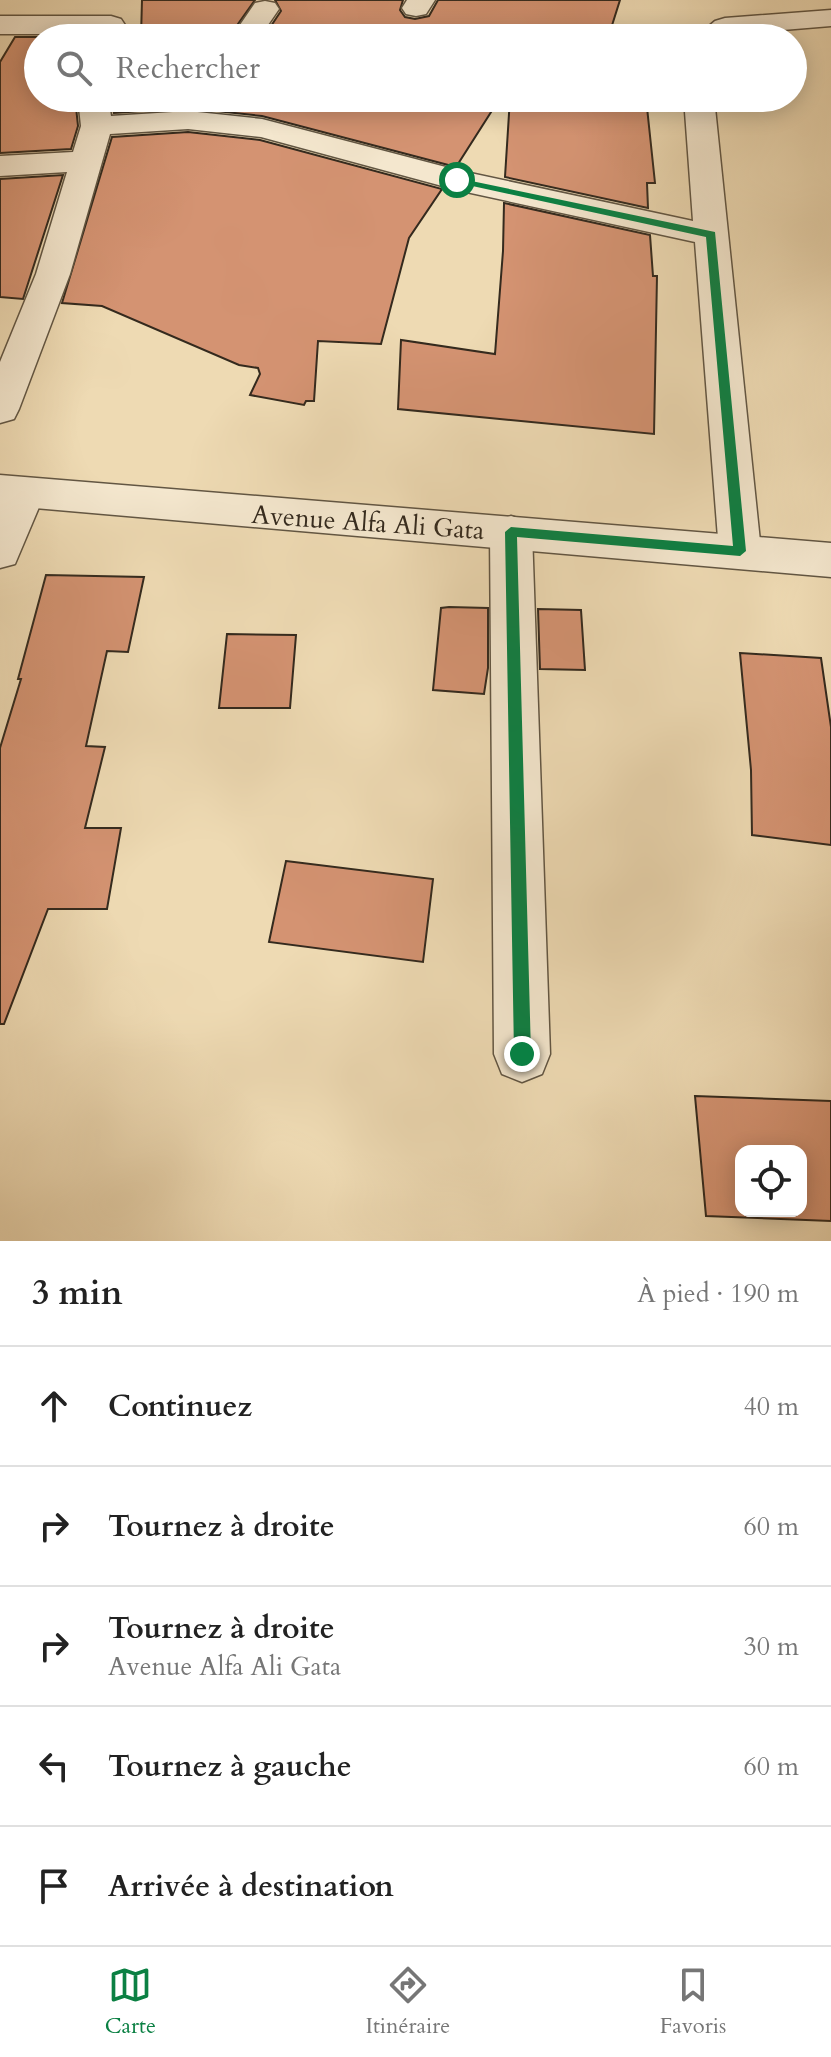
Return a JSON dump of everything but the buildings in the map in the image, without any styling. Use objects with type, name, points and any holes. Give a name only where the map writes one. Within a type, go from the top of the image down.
[{"type":"street","points":[[255,24],[265,9]]},
{"type":"street","points":[[734,24],[774,11],[831,18]]},
{"type":"street","points":[[28,24],[113,21]]},
{"type":"street","points":[[0,25],[24,24]]},
{"type":"street","points":[[0,409],[53,274],[86,161],[95,112]]},
{"type":"street","points":[[206,112],[457,180],[711,235]]},
{"type":"street","points":[[700,112],[740,551]]},
{"type":"street","points":[[0,166],[86,161]]},
{"type":"street","points":[[0,552],[12,492]]},
{"type":"street","name":"Avenue Alfa Ali Gata","points":[[12,492],[831,560]]},
{"type":"street","points":[[511,532],[522,1054]]},
{"type":"route","points":[[457,180],[711,235],[740,551],[511,532],[522,1054]]}]
